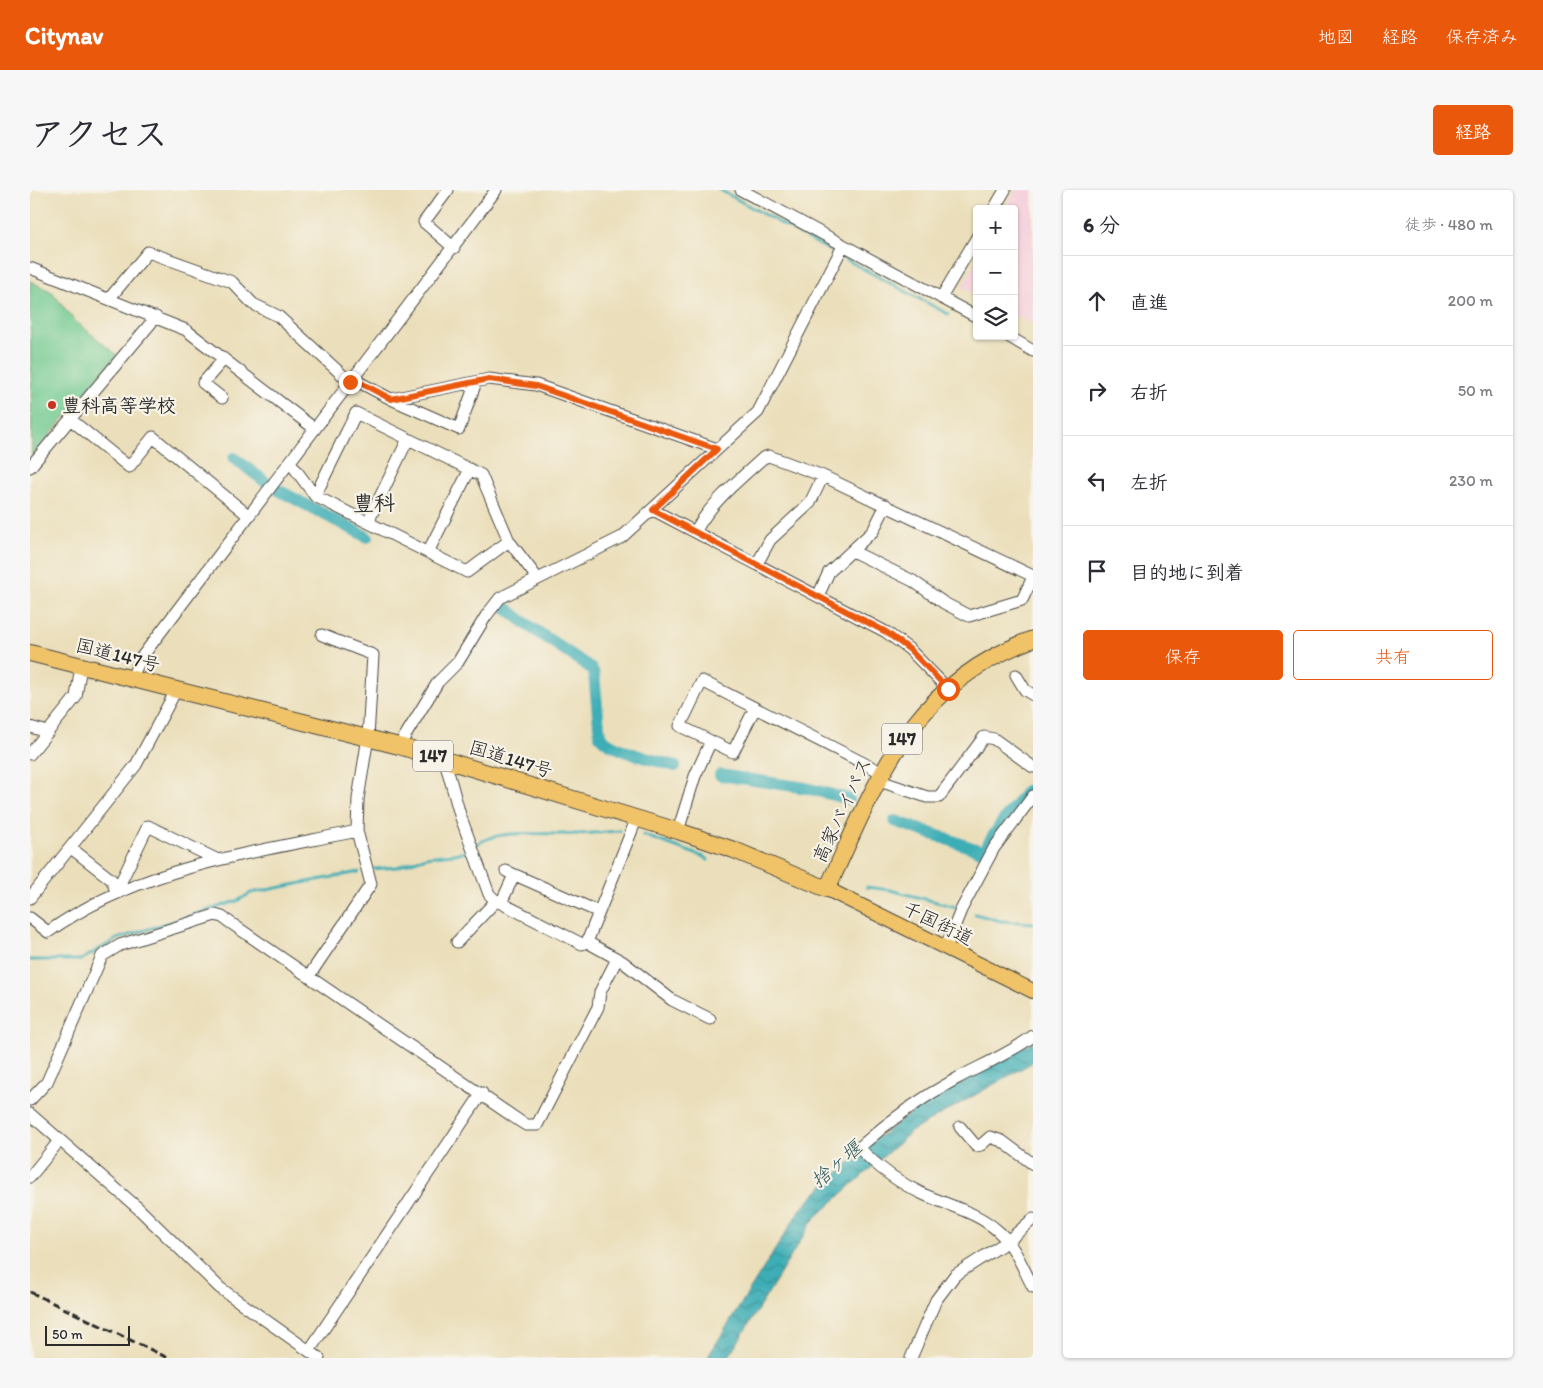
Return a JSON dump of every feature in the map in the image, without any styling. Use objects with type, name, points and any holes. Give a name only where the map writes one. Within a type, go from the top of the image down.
[{"type":"highway","name":"高家バイパス","points":[[827,889],[879,776],[913,724],[948,689],[982,663],[1033,639]]},
{"type":"highway","name":"国道147号","points":[[30,654],[399,746],[636,820],[678,831],[734,850],[827,889]]},
{"type":"main road","name":"千国街道","points":[[827,889],[1033,991]]},
{"type":"street","points":[[448,190],[424,222],[454,248]]},
{"type":"street","points":[[131,679],[141,658],[454,248],[496,190]]},
{"type":"street","points":[[741,190],[973,315]]},
{"type":"street","points":[[996,205],[1005,190]]},
{"type":"street","points":[[941,298],[973,245]]},
{"type":"street","points":[[399,746],[438,682],[458,662],[492,606],[500,598],[622,537],[758,412],[843,246]]},
{"type":"street","points":[[109,299],[148,252],[232,282],[253,304],[278,316],[352,381],[458,430],[476,382]]},
{"type":"street","points":[[30,268],[186,330],[315,429]]},
{"type":"street","points":[[30,467],[156,317]]},
{"type":"street","points":[[1015,340],[1033,351]]},
{"type":"street","points":[[222,398],[203,383],[224,359]]},
{"type":"street","points":[[391,399],[489,379],[536,386],[717,449]]},
{"type":"street","points":[[315,496],[356,413],[481,475],[509,541],[538,579]]},
{"type":"street","points":[[70,419],[129,467],[153,437],[249,516]]},
{"type":"street","points":[[368,522],[408,439]]},
{"type":"street","points":[[695,532],[711,507],[763,458],[776,457],[824,476],[1033,577],[1022,600],[969,616],[944,603],[913,581],[852,551]]},
{"type":"street","points":[[290,462],[315,496],[467,572],[509,541]]},
{"type":"street","points":[[428,552],[470,469]]},
{"type":"street","points":[[757,564],[770,540],[810,502],[824,476]]},
{"type":"street","points":[[818,596],[829,572],[873,531],[886,505]]},
{"type":"street","points":[[653,510],[886,632],[909,649],[948,689]]},
{"type":"street","points":[[309,976],[371,884],[357,831],[358,800],[368,737],[373,655],[322,635]]},
{"type":"street","points":[[30,754],[76,696],[82,666]]},
{"type":"street","points":[[1016,675],[1025,690],[1033,695]]},
{"type":"street","points":[[755,708],[733,752],[680,726],[702,681],[755,708],[879,776],[927,797],[939,797],[984,737],[994,739],[1033,767]]},
{"type":"street","points":[[30,898],[136,765],[173,696],[174,689]]},
{"type":"street","points":[[30,728],[48,732]]},
{"type":"street","points":[[678,831],[695,776],[711,741]]},
{"type":"street","points":[[448,761],[447,768],[481,875],[489,894],[499,902],[582,944],[587,942],[617,959],[672,1000],[710,1019]]},
{"type":"street","points":[[946,947],[962,910],[994,848],[1033,796]]},
{"type":"street","points":[[587,942],[636,820]]},
{"type":"street","points":[[116,892],[148,826],[218,860]]},
{"type":"street","points":[[30,918],[48,932],[86,906],[116,892],[218,860],[357,831]]},
{"type":"street","points":[[71,848],[112,880],[116,892]]},
{"type":"street","points":[[457,942],[493,904],[503,899],[510,873],[599,912]]},
{"type":"street","points":[[30,1100],[47,1082],[99,960],[115,947],[214,915],[222,918],[309,976],[482,1093],[521,1122],[537,1125],[598,1007],[600,992],[617,959]]},
{"type":"street","points":[[1033,1036],[1009,1052],[956,1079],[904,1111],[861,1146],[861,1150],[877,1166],[922,1194],[978,1217],[999,1232],[1008,1241],[1033,1288]]},
{"type":"street","points":[[30,1114],[139,1209],[220,1288],[314,1355],[482,1093]]},
{"type":"street","points":[[960,1127],[976,1146],[990,1137],[1002,1140],[1033,1164]]},
{"type":"street","points":[[30,1176],[59,1141]]},
{"type":"street","points":[[911,1358],[936,1300],[955,1275],[1008,1241],[1033,1218]]},
{"type":"shaded area","points":[[1016,190],[1033,190],[1033,325],[1018,317],[1018,205],[1007,205]]},
{"type":"shaded area","points":[[973,267],[973,293],[962,287]]},
{"type":"green space","name":"豊科高等学校","points":[[30,281],[52,292],[74,320],[117,355],[32,456]]},
{"type":"water","points":[[1033,1041],[1033,1062],[912,1131],[814,1219],[728,1358],[707,1358],[800,1210],[822,1187],[873,1141],[924,1104]]},
{"type":"waterway","points":[[720,190],[836,254]]},
{"type":"waterway","points":[[841,257],[948,314]]},
{"type":"waterway","points":[[234,458],[267,483]]},
{"type":"waterway","points":[[278,490],[367,537]]},
{"type":"waterway","points":[[505,607],[529,626],[591,668],[594,674],[600,736],[606,742],[625,751],[675,766]]},
{"type":"waterway","points":[[720,775],[806,788],[849,799]]},
{"type":"waterway","points":[[895,821],[981,851],[984,850],[1001,824],[1027,791],[1033,789]]},
{"type":"waterway","points":[[475,846],[493,837],[505,835],[620,831]]},
{"type":"waterway","points":[[643,835],[708,860]]},
{"type":"waterway","points":[[374,869],[397,867],[426,857],[470,852]]},
{"type":"waterway","points":[[30,960],[81,960],[117,939],[237,901],[251,893],[359,872]]},
{"type":"waterway","points":[[867,887],[890,890],[956,907]]},
{"type":"waterway","points":[[975,914],[1001,921],[1033,923]]},
{"type":"railway","points":[[30,1292],[168,1358]]},
{"type":"place","name":"豊科高等学校","points":[[52,405]]},
{"type":"district","name":"豊科","points":[[374,502]]},
{"type":"route","points":[[350,382],[353,379],[391,399],[489,379],[536,386],[717,449],[653,510],[886,632],[909,649],[948,689]]},
{"type":"water label","name":"捨ヶ堰","points":[[836,1164]]}]
